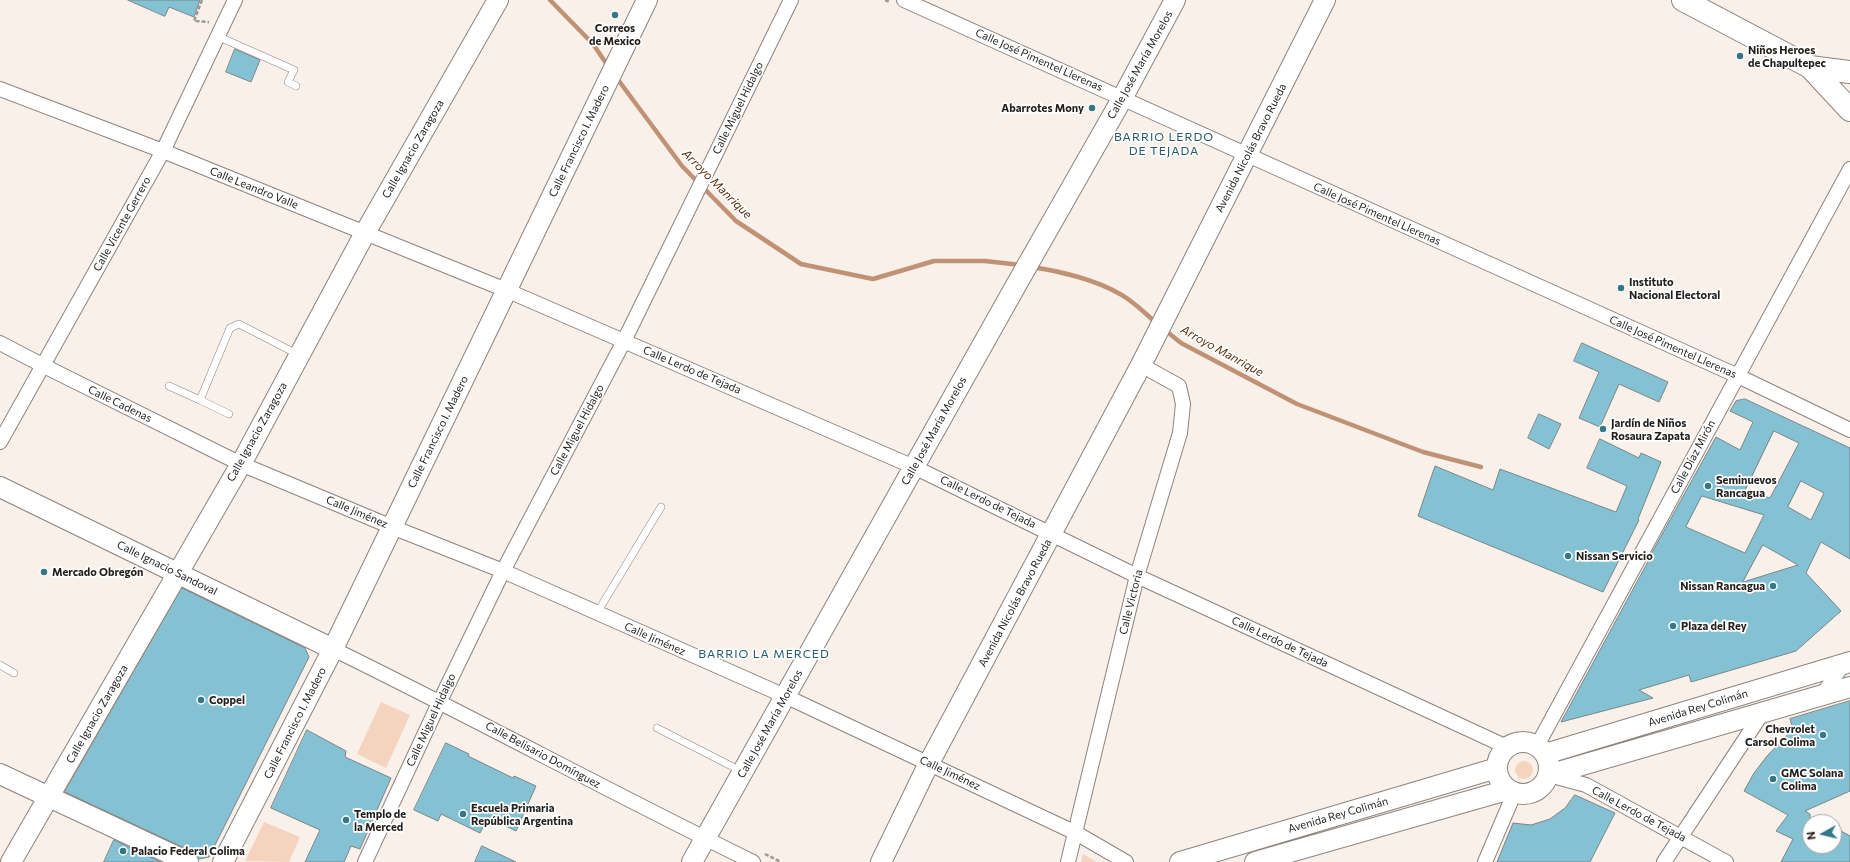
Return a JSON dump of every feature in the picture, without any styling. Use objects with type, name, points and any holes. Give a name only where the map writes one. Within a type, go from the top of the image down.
[{"type":"main road","points":[[1683,0],[1810,67],[1850,110]]},
{"type":"main road","points":[[1810,67],[1850,72]]},
{"type":"street","name":"Calle Vicente Gerrero","points":[[0,442],[44,366],[163,151],[235,0]]},
{"type":"street","name":"Calle Ignacio Zaragoza","points":[[11,862],[241,464],[365,233],[498,0]]},
{"type":"street","name":"Calle Francisco I. Madero","points":[[223,862],[333,649],[648,0]]},
{"type":"street","name":"Calle Miguel Hidalgo","points":[[365,862],[440,701],[503,571],[624,341],[791,0]]},
{"type":"street","name":"Calle José Pimentel Llerenas","points":[[904,0],[1123,98],[1247,156],[1738,376],[1850,430]]},
{"type":"street","name":"Calle José María Morelos","points":[[692,862],[1123,98],[1175,0]]},
{"type":"street","name":"Avenida Nicolás Bravo Rueda","points":[[881,862],[928,763],[1151,346],[1325,0]]},
{"type":"street","name":"Calle Leandro Valle","points":[[0,89],[163,151],[506,290]]},
{"type":"street","name":"Calle Díaz Mirón","points":[[1541,750],[1738,376],[1850,169]]},
{"type":"street","name":"Calle Lerdo de Tejada","points":[[506,290],[914,467],[1052,533],[1137,576],[1507,747]]},
{"type":"street","name":"Calle Cadenas","points":[[0,343],[241,464]]},
{"type":"street","name":"Calle Victoria","points":[[1068,862],[1137,576],[1180,433],[1183,404],[1179,386],[1141,365]]},
{"type":"street","name":"Calle Jiménez","points":[[241,464],[392,527],[503,571],[785,696],[1076,833],[1126,862]]},
{"type":"street","name":"Calle Ignacio Sandoval","points":[[0,487],[333,649]]},
{"type":"street","name":"Calle Belisario Domínguez","points":[[333,649],[440,701],[555,762],[753,862]]},
{"type":"street","name":"Avenida Rey Colimán","points":[[1541,750],[1848,664]]},
{"type":"street","points":[[1822,695],[1848,664]]},
{"type":"street","name":"Avenida Rey Colimán","points":[[1548,775],[1850,687]]},
{"type":"street","points":[[1664,862],[1682,837],[1763,712]]},
{"type":"street","points":[[1522,742],[1541,750],[1549,768],[1548,775],[1540,788],[1526,794],[1511,792],[1498,776],[1497,768],[1500,757],[1507,747],[1522,742]]},
{"type":"street","name":"Avenida Rey Colimán","points":[[1180,862],[1497,768]]},
{"type":"street","points":[[0,774],[188,862]]},
{"type":"street","name":"Calle Lerdo de Tejada","points":[[1548,775],[1586,786],[1726,862]]},
{"type":"street","name":"Avenida Rey Colimán","points":[[1254,862],[1511,792]]},
{"type":"street","points":[[1485,862],[1511,792]]},
{"type":"lane","points":[[218,36],[294,70],[288,82],[296,86]]},
{"type":"lane","points":[[200,400],[230,328],[240,324],[300,355]]},
{"type":"lane","points":[[169,386],[229,414]]},
{"type":"lane","points":[[597,613],[661,507]]},
{"type":"lane","points":[[0,665],[14,673]]},
{"type":"lane","points":[[657,728],[743,772]]},
{"type":"path","points":[[202,0],[194,21],[224,23]]},
{"type":"shaded area","points":[[381,702],[410,715],[386,768],[357,754]]},
{"type":"shaded area","points":[[1520,761],[1528,761],[1533,766],[1531,777],[1528,779],[1520,779],[1515,774],[1515,766]]},
{"type":"shaded area","points":[[264,822],[300,837],[289,862],[245,861]]},
{"type":"shaded area","points":[[1083,854],[1097,862],[1081,862]]},
{"type":"building","points":[[128,0],[200,0],[194,17],[169,7],[165,16]]},
{"type":"building","points":[[235,49],[260,60],[251,82],[226,72]]},
{"type":"building","points":[[1582,343],[1668,382],[1659,402],[1619,384],[1600,427],[1579,418],[1599,372],[1574,361]]},
{"type":"building","points":[[1745,399],[1850,448],[1850,559],[1821,542],[1806,573],[1841,611],[1796,651],[1691,682],[1689,675],[1639,690],[1653,698],[1561,722],[1716,437],[1740,450],[1753,422],[1730,411],[1736,401]],"holes":[[[1774,431],[1799,443],[1770,498],[1745,491]],[[1801,481],[1824,493],[1811,520],[1788,507]],[[1702,496],[1764,515],[1745,553],[1686,527]],[[1763,545],[1798,565],[1743,582]]]},
{"type":"building","points":[[1539,414],[1561,424],[1549,449],[1528,438]]},
{"type":"building","name":"Nissan Servicio","points":[[1600,439],[1639,458],[1641,453],[1661,462],[1638,519],[1639,520],[1603,592],[1418,516],[1435,466],[1493,490],[1500,469],[1616,512],[1627,486],[1587,468]]},
{"type":"building","points":[[182,588],[305,648],[309,657],[209,857],[199,859],[193,852],[65,792]]},
{"type":"building","points":[[1850,701],[1850,791],[1805,811],[1810,814],[1802,814],[1802,854],[1842,854],[1842,832],[1850,836],[1850,862],[1781,862],[1793,839],[1776,831],[1788,815],[1744,791],[1754,773],[1767,756],[1793,729],[1790,719]]},
{"type":"building","points":[[307,730],[346,751],[345,757],[391,778],[360,849],[351,846],[344,862],[305,862],[320,830],[271,808]]},
{"type":"building","points":[[446,743],[469,754],[468,756],[513,778],[514,776],[536,786],[516,831],[488,817],[480,833],[441,814],[438,821],[414,810]]},
{"type":"building","points":[[1575,795],[1615,813],[1590,862],[1497,862],[1513,823],[1531,825],[1550,819],[1565,808]]},
{"type":"building","name":"Palacio Federal Colima","points":[[114,840],[161,862],[104,862]]},
{"type":"building","points":[[482,846],[516,862],[475,862]]},
{"type":"waterway","name":"Arroyo Manrique","points":[[550,0],[593,44],[608,66]]},
{"type":"waterway","name":"Arroyo Manrique","points":[[616,77],[682,166],[736,221],[801,264],[873,279],[934,261],[985,261],[1021,265]]},
{"type":"waterway","name":"Arroyo Manrique","points":[[1032,267],[1054,271],[1100,284],[1130,300],[1156,323]]},
{"type":"waterway","name":"Arroyo Manrique","points":[[1165,330],[1181,343],[1297,404],[1423,452],[1481,467]]},
{"type":"place","name":"Correos de Mexico","points":[[615,15]]},
{"type":"place","name":"Niños Heroes de Chapultepec","points":[[1740,56]]},
{"type":"place","name":"Abarrotes Mony","points":[[1092,108]]},
{"type":"place","name":"Instituto Nacional Electoral","points":[[1621,288]]},
{"type":"place","name":"Jardín de Niños Rosaura Zapata","points":[[1603,429]]},
{"type":"place","name":"Seminuevos Rancagua","points":[[1708,486]]},
{"type":"place","name":"Nissan Servicio","points":[[1568,556]]},
{"type":"place","name":"Mercado Obregón","points":[[44,572]]},
{"type":"place","name":"Nissan Rancagua","points":[[1773,586]]},
{"type":"place","name":"Plaza del Rey","points":[[1673,626]]},
{"type":"place","name":"Coppel","points":[[201,700]]},
{"type":"place","name":"Chevrolet Carsol Colima","points":[[1823,735]]},
{"type":"place","name":"GMC Solana Colima","points":[[1773,779]]},
{"type":"place","name":"Escuela Primaria República Argentina","points":[[463,814]]},
{"type":"place","name":"Templo de la Merced","points":[[346,820]]},
{"type":"place","name":"Palacio Federal Colima","points":[[123,851]]},
{"type":"district","name":"BARRIO LERDO DE TEJADA","points":[[1164,144]]},
{"type":"district","name":"BARRIO LA MERCED","points":[[764,654]]}]
